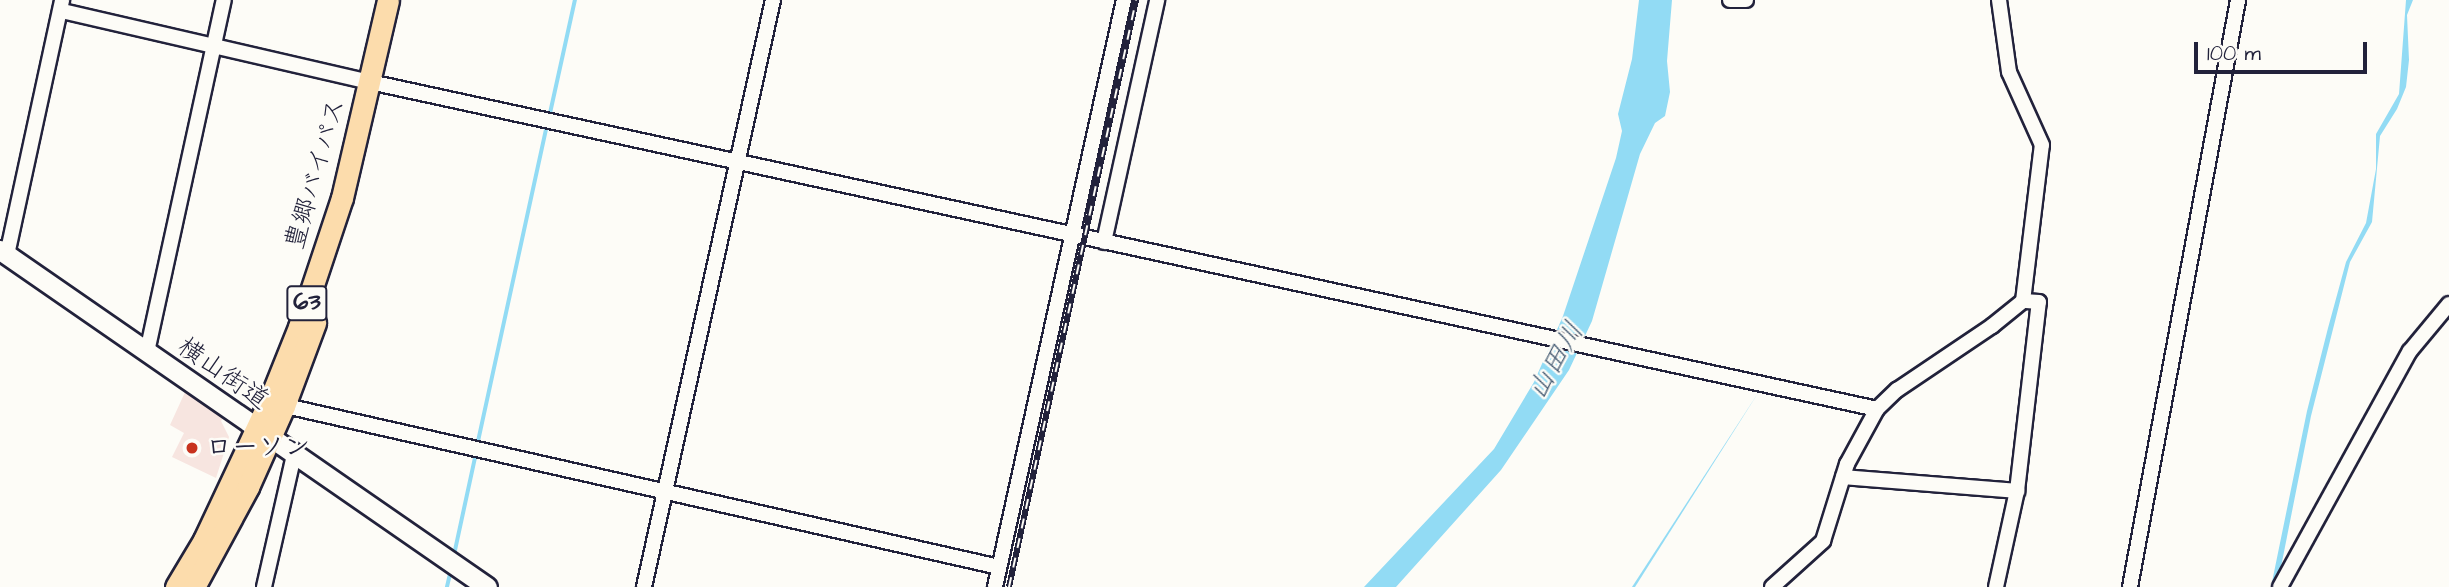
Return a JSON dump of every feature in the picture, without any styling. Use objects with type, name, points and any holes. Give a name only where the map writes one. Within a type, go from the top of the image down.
[{"type":"main road","name":"豊郷バイパス","points":[[378,82],[388,0]]},
{"type":"main road","name":"豊郷バイパス","points":[[176,587],[276,404],[403,0]]},
{"type":"main road","name":"豊郷バイパス","points":[[194,587],[248,487],[262,433]]},
{"type":"street","points":[[147,352],[224,0]]},
{"type":"street","points":[[644,587],[773,0]]},
{"type":"street","points":[[995,587],[1124,0]]},
{"type":"street","points":[[1104,242],[1157,0]]},
{"type":"street","points":[[1730,0],[1746,0]]},
{"type":"street","points":[[1999,0],[2009,72],[2042,145],[2023,301]]},
{"type":"street","points":[[2130,587],[2238,0]]},
{"type":"street","points":[[3,252],[62,5],[214,44],[737,162],[1877,409]]},
{"type":"street","name":"横山街道","points":[[3,252],[487,587]]},
{"type":"street","points":[[1772,587],[1823,541],[1847,464],[1877,409],[1897,390],[1992,326],[2023,301],[2039,302],[2017,491],[1996,587]]},
{"type":"street","points":[[2280,587],[2410,351],[2449,304]]},
{"type":"street","points":[[276,404],[999,568]]},
{"type":"street","points":[[264,587],[294,455]]},
{"type":"street","points":[[1843,477],[2017,491]]},
{"type":"shaded area","points":[[186,390],[225,416],[221,421],[229,437],[216,478],[172,457],[184,433],[170,425]]},
{"type":"water","name":"山田川","points":[[1639,0],[1672,0],[1667,61],[1670,92],[1665,116],[1655,123],[1640,154],[1592,321],[1569,370],[1501,470],[1396,587],[1364,587],[1494,449],[1534,382],[1563,316],[1616,158],[1622,131],[1618,114],[1632,59]]},
{"type":"water","points":[[2406,0],[2413,0],[2407,15],[2409,60],[2406,87],[2397,109],[2380,136],[2372,222],[2350,262],[2311,416],[2277,587],[2271,587],[2307,411],[2328,328],[2346,262],[2366,223],[2376,169],[2376,134],[2399,94]]},
{"type":"water","points":[[1760,390],[1635,587],[1632,587]]},
{"type":"waterway","points":[[549,118],[575,0]]},
{"type":"waterway","points":[[477,446],[547,125]]},
{"type":"waterway","points":[[454,555],[476,453]]},
{"type":"waterway","points":[[447,587],[451,570]]},
{"type":"railway","points":[[1009,587],[1136,0]]},
{"type":"place","name":"ローソン","points":[[192,448]]}]
